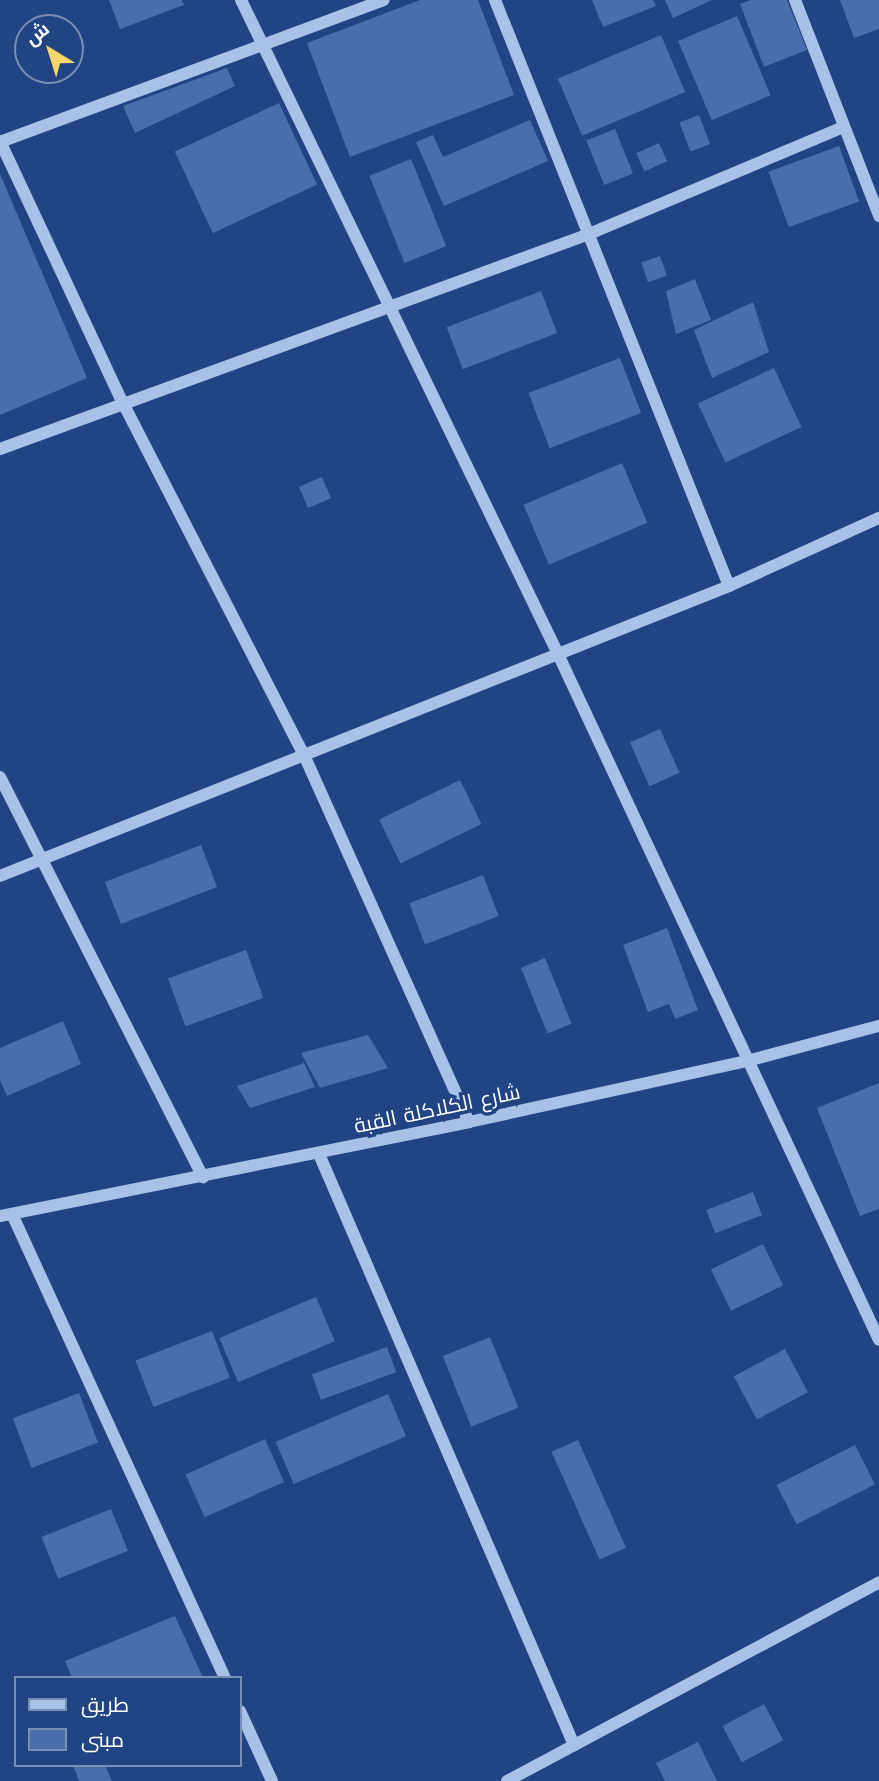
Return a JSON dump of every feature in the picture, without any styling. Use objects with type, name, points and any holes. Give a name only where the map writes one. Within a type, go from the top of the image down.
[{"type":"street","points":[[241,0],[558,654],[879,1340]]},
{"type":"street","points":[[384,0],[264,47],[0,142],[123,403],[304,755],[469,1122]]},
{"type":"street","points":[[495,0],[729,586]]},
{"type":"street","points":[[795,0],[879,216]]},
{"type":"street","points":[[0,449],[589,234],[844,127]]},
{"type":"street","points":[[0,876],[729,586],[879,518]]},
{"type":"street","points":[[0,777],[203,1178]]},
{"type":"street","name":"شارع الكلاكلة القبة","points":[[6,1215],[203,1178],[469,1122],[747,1061],[879,1026]]},
{"type":"street","points":[[319,1154],[574,1745]]},
{"type":"street","points":[[6,1215],[224,1676]]},
{"type":"street","points":[[507,1781],[879,1582]]},
{"type":"street","points":[[242,1715],[272,1781]]},
{"type":"building","points":[[109,0],[182,0],[184,5],[120,29]]},
{"type":"building","points":[[420,0],[478,0],[514,95],[350,157],[307,43]]},
{"type":"building","points":[[592,0],[653,0],[656,6],[603,27]]},
{"type":"building","points":[[665,0],[712,0],[673,18]]},
{"type":"building","points":[[751,0],[787,0],[807,50],[764,67],[740,4]]},
{"type":"building","points":[[840,0],[879,0],[879,29],[854,38]]},
{"type":"building","points":[[737,16],[771,95],[712,120],[678,41]]},
{"type":"building","points":[[661,35],[685,92],[582,136],[558,79]]},
{"type":"building","points":[[227,68],[235,86],[135,133],[123,106]]},
{"type":"building","points":[[279,103],[317,185],[213,233],[175,152]]},
{"type":"building","points":[[699,115],[710,144],[691,151],[679,123]]},
{"type":"building","points":[[530,120],[548,161],[444,206],[416,142],[433,135],[443,157]]},
{"type":"building","points":[[615,129],[633,174],[604,185],[586,141]]},
{"type":"building","points":[[659,143],[667,161],[644,171],[636,153]]},
{"type":"building","points":[[839,146],[859,201],[789,227],[769,172]]},
{"type":"building","points":[[411,159],[446,246],[404,263],[369,176]]},
{"type":"building","points":[[0,174],[87,378],[0,415]]},
{"type":"building","points":[[660,256],[667,276],[648,282],[641,263]]},
{"type":"building","points":[[695,279],[711,320],[676,334],[666,291]]},
{"type":"building","points":[[541,291],[557,333],[463,369],[447,327]]},
{"type":"building","points":[[753,302],[769,352],[712,378],[694,330]]},
{"type":"building","points":[[620,358],[641,413],[550,448],[529,393]]},
{"type":"building","points":[[774,368],[801,427],[725,462],[698,403]]},
{"type":"building","points":[[622,463],[647,523],[549,565],[524,505]]},
{"type":"building","points":[[322,477],[331,498],[308,508],[299,487]]},
{"type":"building","points":[[660,729],[680,773],[649,786],[630,742]]},
{"type":"building","points":[[460,780],[481,824],[401,863],[379,819]]},
{"type":"building","points":[[201,845],[217,887],[121,924],[105,882]]},
{"type":"building","points":[[483,875],[499,916],[425,944],[409,903]]},
{"type":"building","points":[[667,928],[698,1010],[675,1019],[669,1004],[648,1012],[623,945]]},
{"type":"building","points":[[246,950],[263,998],[185,1026],[168,978]]},
{"type":"building","points":[[545,958],[572,1024],[547,1034],[521,968]]},
{"type":"building","points":[[63,1021],[81,1064],[7,1096],[0,1080],[0,1048]]},
{"type":"building","points":[[368,1035],[388,1068],[320,1088],[301,1053]]},
{"type":"building","points":[[304,1063],[315,1087],[250,1108],[237,1086]]},
{"type":"building","points":[[879,1083],[879,1209],[860,1216],[817,1108]]},
{"type":"building","points":[[753,1192],[762,1215],[715,1233],[706,1210]]},
{"type":"building","points":[[763,1244],[783,1285],[731,1311],[711,1269]]},
{"type":"building","points":[[316,1297],[335,1341],[238,1382],[219,1338]]},
{"type":"building","points":[[212,1331],[230,1378],[153,1407],[135,1360]]},
{"type":"building","points":[[490,1337],[518,1407],[471,1427],[443,1356]]},
{"type":"building","points":[[387,1347],[396,1372],[321,1400],[312,1374]]},
{"type":"building","points":[[785,1349],[808,1392],[757,1419],[734,1376]]},
{"type":"building","points":[[79,1393],[98,1442],[32,1468],[13,1418]]},
{"type":"building","points":[[388,1394],[406,1436],[294,1484],[276,1442]]},
{"type":"building","points":[[265,1439],[284,1482],[205,1517],[186,1474]]},
{"type":"building","points":[[578,1440],[626,1548],[600,1560],[552,1452]]},
{"type":"building","points":[[855,1445],[875,1484],[797,1524],[777,1485]]},
{"type":"building","points":[[111,1509],[128,1551],[58,1579],[41,1537]]},
{"type":"building","points":[[175,1616],[202,1676],[71,1676],[65,1661]]},
{"type":"building","points":[[764,1704],[783,1740],[742,1762],[723,1726]]},
{"type":"building","points":[[698,1742],[717,1781],[665,1781],[656,1763]]},
{"type":"building","points":[[74,1767],[106,1767],[112,1781],[79,1781]]}]
